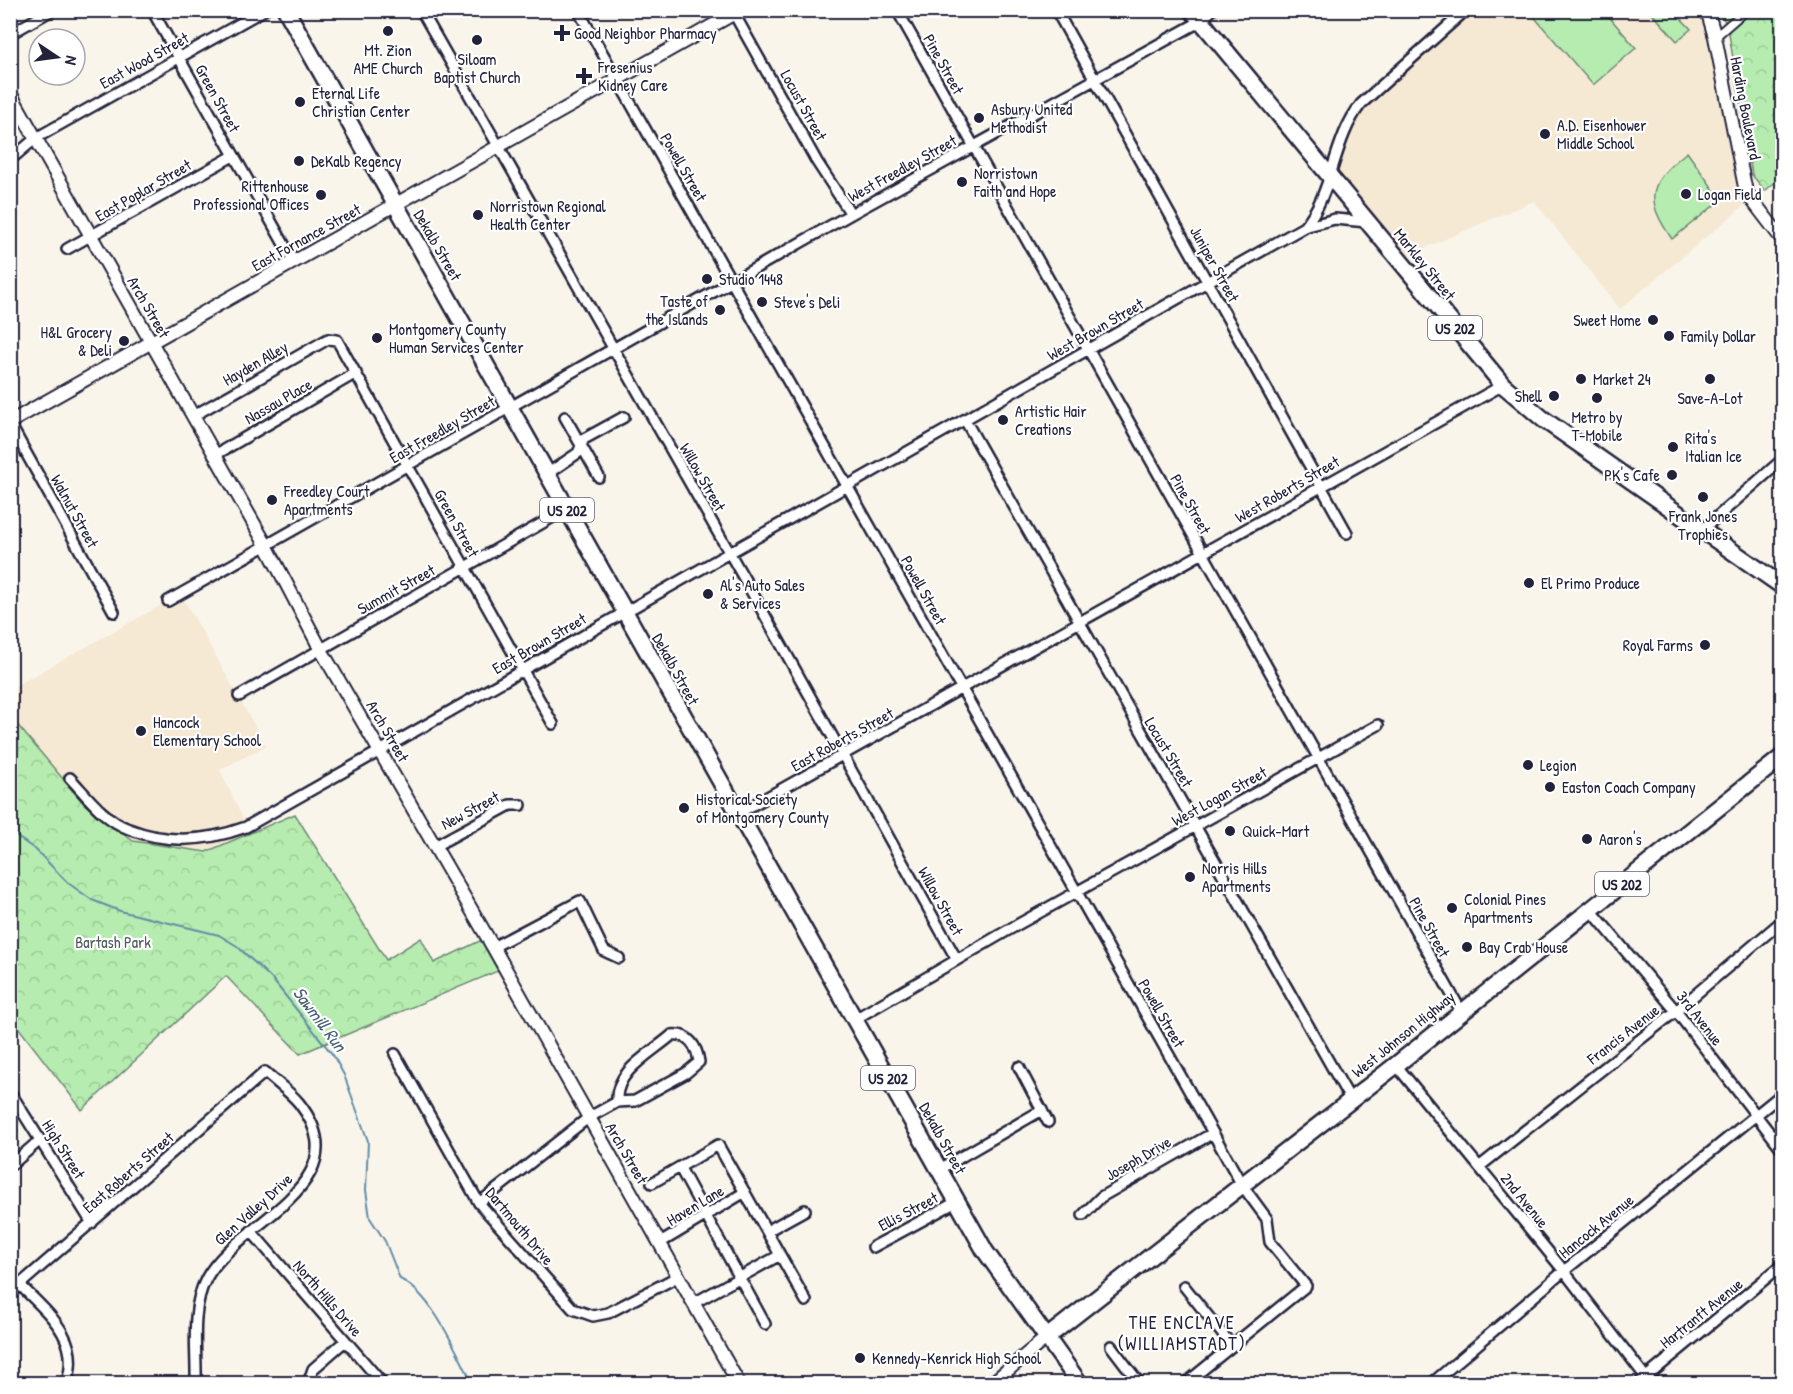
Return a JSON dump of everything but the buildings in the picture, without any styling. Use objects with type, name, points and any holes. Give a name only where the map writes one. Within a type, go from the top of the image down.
[{"type":"highway","name":"Dekalb Street","points":[[286,10],[623,612],[985,1251],[1046,1338]]},
{"type":"highway","name":"Markley Street","points":[[1201,14],[1367,222],[1503,385],[1543,419],[1782,586]]},
{"type":"highway","name":"West Johnson Highway","points":[[1046,1338],[1396,1065],[1782,757]]},
{"type":"highway","name":"US 202","points":[[1046,1338],[1080,1383]]},
{"type":"street","points":[[10,34],[52,10]]},
{"type":"street","name":"Green Street","points":[[152,10],[294,262]]},
{"type":"street","name":"East Wood Street","points":[[10,160],[36,138],[264,10]]},
{"type":"street","name":"Willow Street","points":[[421,10],[730,553],[957,960]]},
{"type":"street","name":"Powell Street","points":[[578,10],[1242,1185],[1267,1219],[1270,1242],[1306,1286],[1232,1346]]},
{"type":"street","name":"Pine Street","points":[[897,10],[1461,1011]]},
{"type":"street","name":"Juniper Street","points":[[1056,10],[1347,533]]},
{"type":"street","name":"Harding Boulevard","points":[[1707,10],[1715,37],[1746,192],[1781,236]]},
{"type":"street","points":[[1715,37],[1746,10]]},
{"type":"street","name":"East Fornance Street","points":[[10,423],[736,12]]},
{"type":"street","name":"Locust Street","points":[[736,12],[818,162],[851,214]]},
{"type":"street","name":"West Brown Street","points":[[848,486],[1304,227],[1316,212],[1349,118],[1361,104],[1461,12]]},
{"type":"street","name":"West Freedley Street","points":[[732,283],[1094,78],[1201,14]]},
{"type":"street","name":"Arch Street","points":[[10,93],[266,545],[320,648],[493,947],[739,1383]]},
{"type":"street","name":"East Poplar Street","points":[[67,249],[233,156]]},
{"type":"street","points":[[1304,227],[1335,219],[1367,222]]},
{"type":"street","name":"East Freedley Street","points":[[168,601],[732,283]]},
{"type":"street","name":"Green Street","points":[[333,338],[356,373],[553,724]]},
{"type":"street","name":"Hayden Alley","points":[[193,416],[333,338]]},
{"type":"street","name":"Nassau Place","points":[[215,455],[356,373]]},
{"type":"street","name":"West Roberts Street","points":[[962,690],[1503,385]]},
{"type":"street","points":[[564,417],[599,477]]},
{"type":"street","points":[[547,474],[578,453],[584,439],[624,417]]},
{"type":"street","name":"Locust Street","points":[[965,420],[1350,1099]]},
{"type":"street","name":"Walnut Street","points":[[10,423],[114,612]]},
{"type":"street","points":[[1702,530],[1782,460]]},
{"type":"street","name":"East Brown Street","points":[[70,778],[95,805],[129,829],[197,840],[246,827],[848,486]]},
{"type":"street","name":"Summit Street","points":[[239,696],[567,509]]},
{"type":"street","name":"East Roberts Street","points":[[737,814],[962,690]]},
{"type":"street","name":"West Logan Street","points":[[855,1019],[1076,892],[1378,725]]},
{"type":"street","name":"New Street","points":[[435,846],[510,805],[520,805]]},
{"type":"street","points":[[493,947],[580,901],[604,951],[619,958]]},
{"type":"street","name":"3rd Avenue","points":[[1590,910],[1676,1011],[1782,1149]]},
{"type":"street","name":"Francis Avenue","points":[[1479,1167],[1676,1011],[1782,921]]},
{"type":"street","points":[[479,1203],[588,1118],[617,1102],[635,1101],[686,1073],[699,1062],[698,1052],[690,1040],[680,1034],[672,1035],[624,1075],[616,1092],[617,1102]]},
{"type":"street","name":"Dartmouth Drive","points":[[396,1054],[479,1203],[573,1309],[586,1315],[608,1313],[679,1276]]},
{"type":"street","name":"2nd Avenue","points":[[1396,1065],[1564,1271],[1645,1381]]},
{"type":"street","points":[[1019,1067],[1048,1122]]},
{"type":"street","name":"East Roberts Street","points":[[10,1293],[265,1072]]},
{"type":"street","name":"Glen Valley Drive","points":[[196,1383],[199,1296],[207,1278],[219,1260],[302,1189],[314,1170],[315,1135],[309,1118],[298,1102],[265,1072]]},
{"type":"street","name":"High Street","points":[[10,1092],[92,1223]]},
{"type":"street","name":"Hancock Avenue","points":[[1431,1383],[1564,1271],[1782,1094]]},
{"type":"street","points":[[940,1169],[1042,1110]]},
{"type":"street","name":"Joseph Drive","points":[[1083,1215],[1101,1197],[1213,1133]]},
{"type":"street","points":[[10,1166],[40,1140]]},
{"type":"street","points":[[652,1183],[718,1145],[806,1301]]},
{"type":"street","points":[[680,1168],[765,1324]]},
{"type":"street","name":"Haven Lane","points":[[660,1243],[745,1192]]},
{"type":"street","name":"Ellis Street","points":[[873,1247],[958,1202]]},
{"type":"street","points":[[767,1231],[805,1210]]},
{"type":"street","name":"North Hills Drive","points":[[251,1231],[383,1383]]},
{"type":"street","points":[[694,1303],[780,1255]]},
{"type":"street","name":"Hartranft Avenue","points":[[1645,1381],[1782,1265]]},
{"type":"street","points":[[20,1285],[59,1325],[67,1339],[71,1350],[71,1371],[66,1383]]},
{"type":"street","points":[[1184,1286],[1232,1346],[1185,1383]]},
{"type":"street","points":[[991,1383],[1046,1338]]},
{"type":"street","points":[[308,1383],[313,1369],[345,1341]]},
{"type":"street","points":[[1111,1346],[1140,1383]]},
{"type":"shaded area","points":[[1466,11],[1707,11],[1752,199],[1620,309],[1534,201],[1397,260],[1328,173],[1349,118]]},
{"type":"shaded area","name":"Hancock Elementary School","points":[[181,594],[266,746],[220,770],[251,835],[206,852],[133,841],[84,804],[11,716],[10,689]]},
{"type":"green space","points":[[1529,11],[1604,11],[1636,48],[1593,85]]},
{"type":"green space","points":[[1650,11],[1674,11],[1691,29],[1677,41]]},
{"type":"green space","points":[[1721,11],[1782,11],[1782,176],[1765,191],[1752,175],[1729,34]]},
{"type":"green space","name":"Logan Field","points":[[1687,152],[1721,200],[1672,239],[1657,212],[1654,191],[1665,172]]},
{"type":"green space","name":"Bartash Park","points":[[10,716],[84,804],[133,841],[206,852],[295,814],[386,960],[421,938],[434,963],[488,937],[505,968],[300,1054],[226,976],[82,1110],[11,1018]]},
{"type":"waterway","name":"Sawmill Run","points":[[10,832],[36,850],[68,883],[92,900],[120,911],[219,935],[237,946],[272,979],[333,1055],[344,1075],[368,1141],[366,1190],[370,1218],[385,1241],[400,1279],[423,1297],[433,1311],[473,1384]]},
{"type":"place","name":"Mt. Zion AME Church","points":[[388,31]]},
{"type":"place","name":"Good Neighbor Pharmacy","points":[[562,33]]},
{"type":"place","name":"Siloam Baptist Church","points":[[477,40]]},
{"type":"place","name":"Fresenius Kidney Care","points":[[584,76]]},
{"type":"place","name":"Eternal Life Christian Center","points":[[300,102]]},
{"type":"place","name":"Asbury United Methodist","points":[[979,118]]},
{"type":"place","name":"A.D. Eisenhower Middle School","points":[[1545,134]]},
{"type":"place","name":"DeKalb Regency","points":[[299,161]]},
{"type":"place","name":"Norristown Faith and Hope","points":[[962,182]]},
{"type":"place","name":"Logan Field","points":[[1686,194]]},
{"type":"place","name":"Rittenhouse Professional Offices","points":[[321,195]]},
{"type":"place","name":"Norristown Regional Health Center","points":[[478,215]]},
{"type":"place","name":"Studio 1448","points":[[707,279]]},
{"type":"place","name":"Steve's Deli","points":[[762,302]]},
{"type":"place","name":"Taste of the Islands","points":[[720,310]]},
{"type":"place","name":"Sweet Home","points":[[1653,320]]},
{"type":"place","name":"Family Dollar","points":[[1669,336]]},
{"type":"place","name":"Montgomery County Human Services Center","points":[[377,338]]},
{"type":"place","name":"H&L Grocery & Deli","points":[[124,341]]},
{"type":"place","name":"Market 24","points":[[1581,379]]},
{"type":"place","name":"Save-A-Lot","points":[[1710,379]]},
{"type":"place","name":"Shell","points":[[1554,396]]},
{"type":"place","name":"Metro by T-Mobile","points":[[1597,398]]},
{"type":"place","name":"Artistic Hair Creations","points":[[1003,420]]},
{"type":"place","name":"Rita's Italian Ice","points":[[1673,447]]},
{"type":"place","name":"PK's Cafe","points":[[1672,475]]},
{"type":"place","name":"Frank Jones Trophies","points":[[1703,497]]},
{"type":"place","name":"Freedley Court Apartments","points":[[272,500]]},
{"type":"place","name":"El Primo Produce","points":[[1529,583]]},
{"type":"place","name":"Al's Auto Sales & Services","points":[[708,594]]},
{"type":"place","name":"Royal Farms","points":[[1705,645]]},
{"type":"place","name":"Hancock Elementary School","points":[[141,731]]},
{"type":"place","name":"Legion","points":[[1528,765]]},
{"type":"place","name":"Easton Coach Company","points":[[1550,787]]},
{"type":"place","name":"Historical Society of Montgomery County","points":[[684,808]]},
{"type":"place","name":"Quick-Mart","points":[[1230,831]]},
{"type":"place","name":"Aaron's","points":[[1587,839]]},
{"type":"place","name":"Norris Hills Apartments","points":[[1190,877]]},
{"type":"place","name":"Colonial Pines Apartments","points":[[1452,908]]},
{"type":"place","name":"Bay Crab House","points":[[1467,947]]},
{"type":"place","name":"Kennedy-Kenrick High School","points":[[860,1358]]},
{"type":"district","name":"THE ENCLAVE (WILLIAMSTADT)","points":[[1182,1332]]}]
